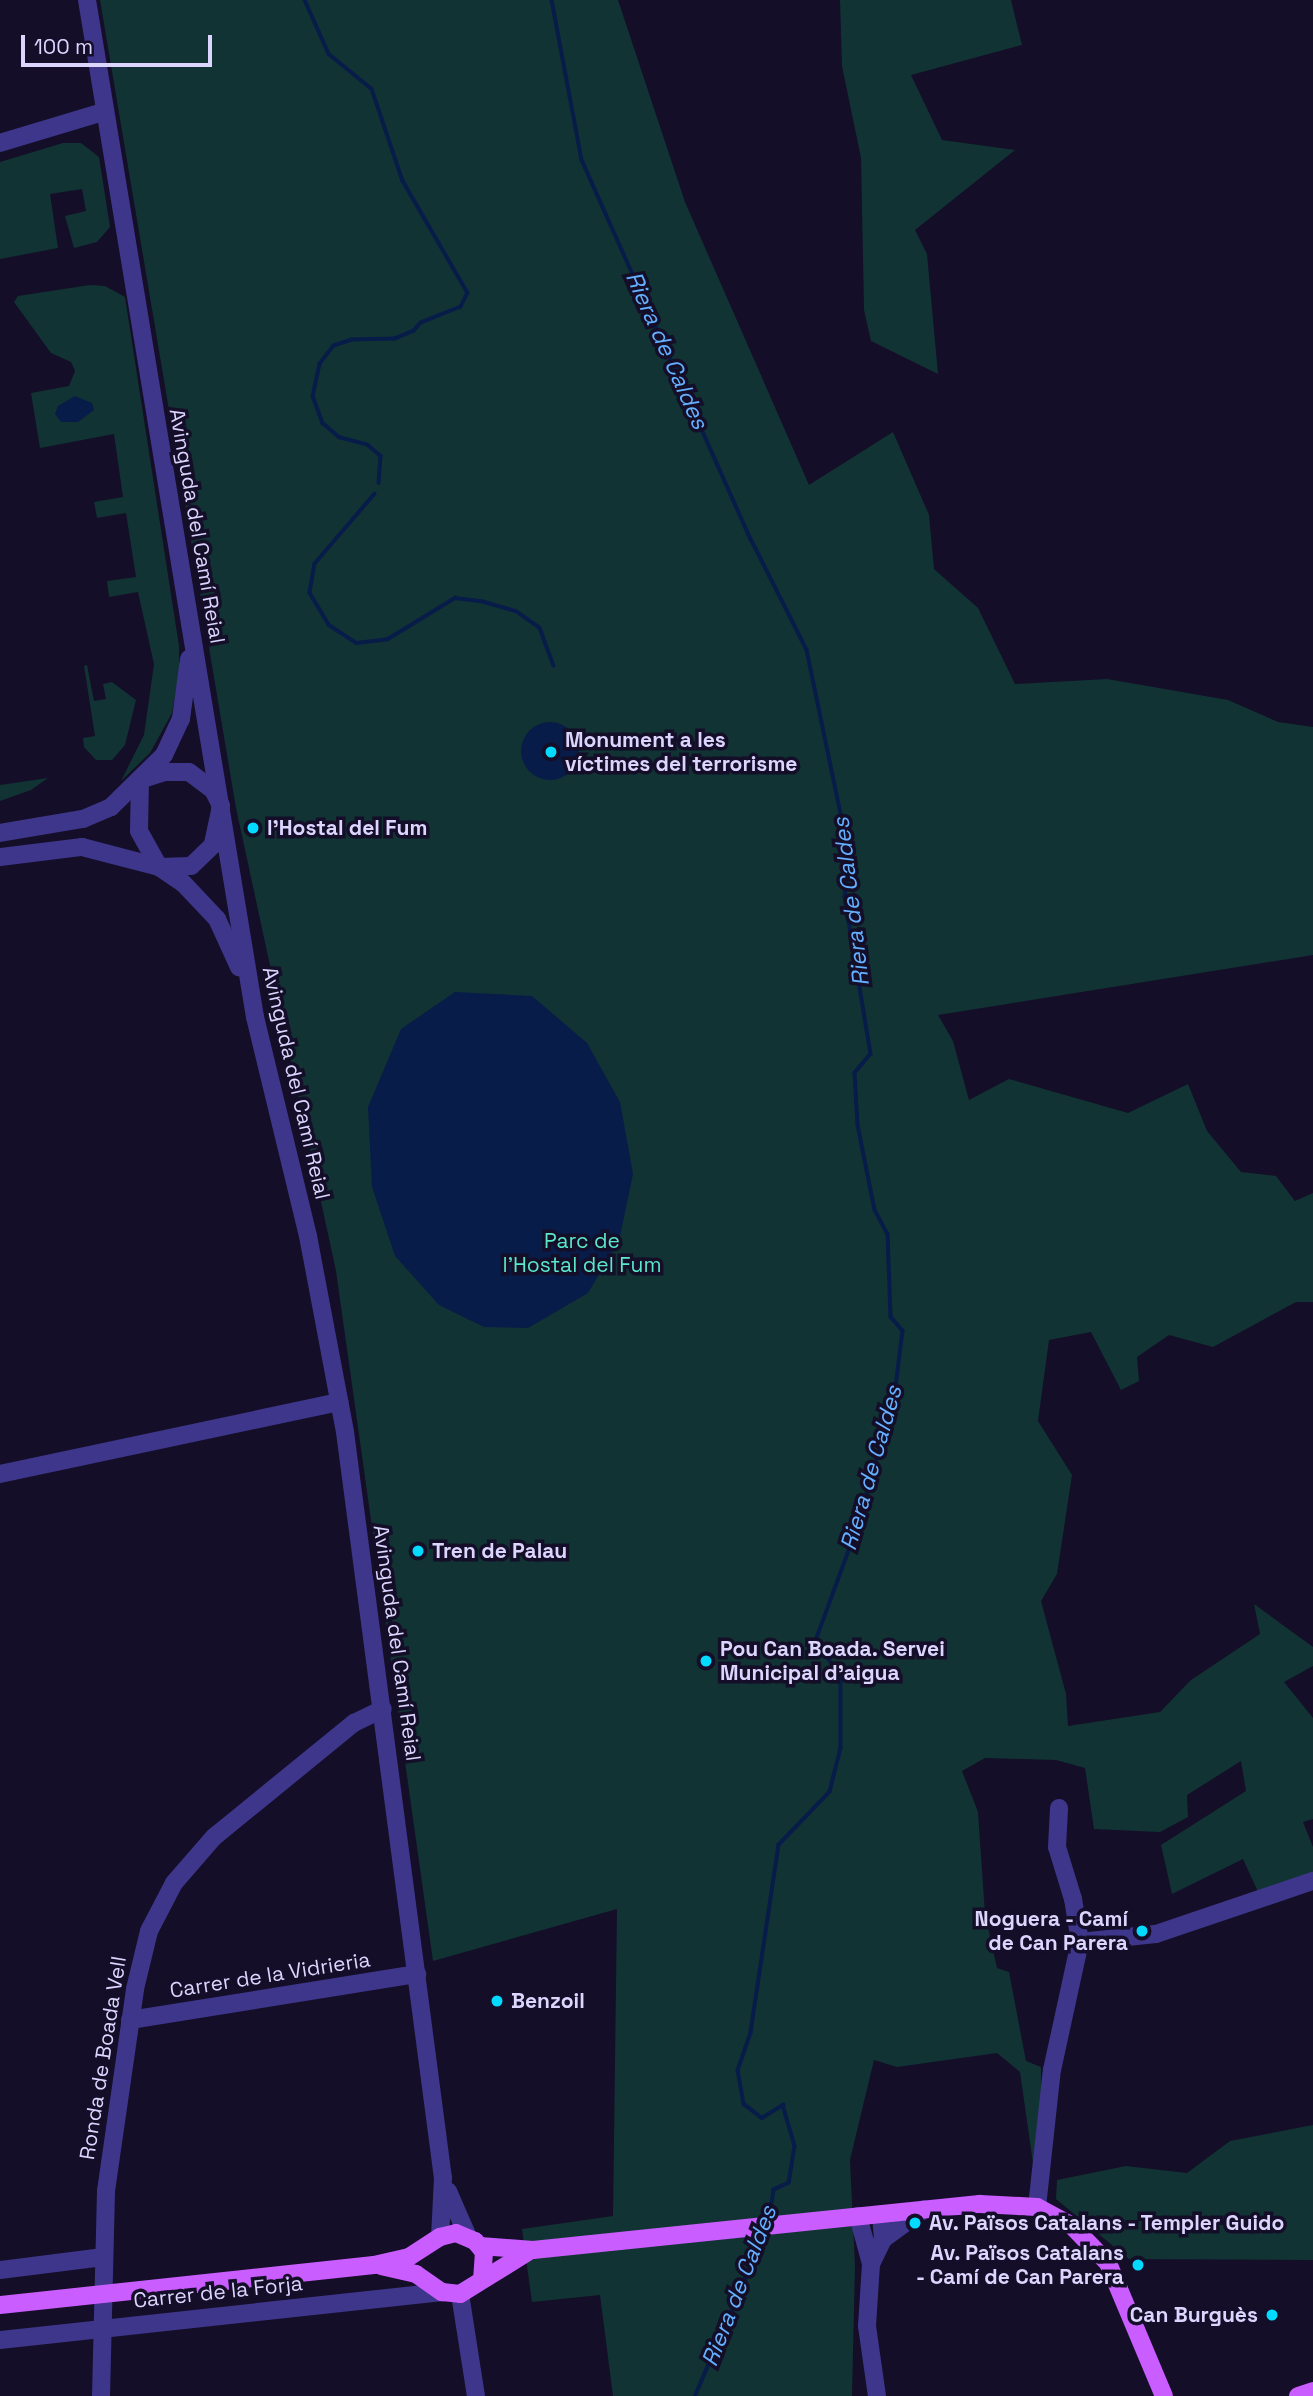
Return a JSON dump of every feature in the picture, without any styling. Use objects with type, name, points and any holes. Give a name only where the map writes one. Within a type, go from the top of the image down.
[{"type":"main road","points":[[0,2305],[374,2265],[456,2233],[474,2241],[533,2250],[1000,2203],[1037,2207],[1071,2225],[1108,2263],[1164,2396]]},
{"type":"main road","points":[[474,2241],[485,2258],[482,2279]]},
{"type":"main road","points":[[435,2242],[424,2265],[436,2286]]},
{"type":"main road","points":[[374,2265],[460,2294],[533,2250]]},
{"type":"main road","points":[[1298,2396],[1313,2391]]},
{"type":"street","name":"Avinguda del Camí Reial","points":[[87,0],[103,112],[255,1017],[308,1236],[339,1402],[383,1709],[443,2178],[435,2242]]},
{"type":"street","points":[[0,143],[103,112]]},
{"type":"street","points":[[0,833],[83,819],[111,807],[164,755],[181,719],[191,628]]},
{"type":"street","points":[[0,857],[82,847],[159,867],[191,866],[203,859],[219,830],[221,806],[213,790],[189,772],[165,772],[140,779]]},
{"type":"street","points":[[140,779],[139,831],[159,867],[183,883],[217,919],[235,956],[255,1017]]},
{"type":"street","points":[[0,1474],[339,1402]]},
{"type":"street","name":"Ronda de Boada Vell","points":[[101,2396],[100,2328],[106,2191],[130,2020],[149,1931],[191,1858],[354,1723],[383,1709]]},
{"type":"street","points":[[1037,2207],[1052,2070],[1080,1942],[1073,1899],[1057,1847],[1059,1808]]},
{"type":"street","points":[[1080,1942],[1156,1934],[1313,1881]]},
{"type":"street","name":"Carrer de la Vidrieria","points":[[130,2020],[417,1974]]},
{"type":"street","name":"Avinguda del Camí Reial","points":[[443,2178],[474,2241]]},
{"type":"street","points":[[883,2240],[924,2209]]},
{"type":"street","points":[[871,2264],[883,2240],[885,2222],[881,2214]]},
{"type":"street","points":[[858,2216],[871,2264],[867,2326],[877,2396]]},
{"type":"street","points":[[0,2270],[103,2257]]},
{"type":"street","name":"Carrer de la Forja","points":[[0,2340],[436,2286]]},
{"type":"street","points":[[460,2294],[476,2396]]},
{"type":"green space","name":"Parc de l'Hostal del Fum","points":[[100,0],[618,0],[685,202],[809,485],[893,432],[929,515],[934,569],[978,608],[1015,684],[1107,679],[1228,700],[1278,722],[1313,727],[1313,955],[938,1015],[953,1041],[969,1100],[1009,1079],[1128,1113],[1188,1084],[1207,1131],[1241,1172],[1276,1176],[1295,1201],[1313,1193],[1313,1302],[1296,1302],[1213,1347],[1169,1335],[1137,1357],[1139,1381],[1121,1390],[1091,1332],[1049,1340],[1038,1421],[1072,1475],[1057,1574],[1041,1601],[1066,1694],[1068,1726],[1160,1712],[1191,1680],[1260,1634],[1254,1604],[1313,1647],[1313,1666],[1284,1682],[1313,1718],[1313,1819],[1303,1822],[1313,1847],[1313,1873],[1259,1894],[1243,1859],[1172,1894],[1161,1845],[1246,1791],[1241,1761],[1187,1795],[1188,1817],[1160,1832],[1094,1829],[1085,1768],[1056,1760],[985,1758],[962,1771],[978,1812],[985,1914],[997,1968],[1009,1972],[1026,2061],[1041,2067],[1041,2140],[1033,2163],[1020,2072],[997,2053],[897,2067],[874,2060],[850,2160],[855,2266],[852,2396],[613,2396],[600,2295],[532,2302],[522,2229],[613,2216],[617,1909],[433,1961],[336,1271],[236,808]]},
{"type":"green space","points":[[840,0],[1011,0],[1022,45],[911,75],[942,140],[1015,150],[915,230],[927,254],[938,374],[871,341],[864,310],[861,158],[842,66]]},
{"type":"green space","points":[[63,143],[81,143],[99,157],[110,227],[97,242],[74,248],[65,216],[86,211],[82,189],[50,194],[58,248],[0,259],[0,162]]},
{"type":"green space","points":[[90,285],[105,286],[125,297],[179,646],[179,674],[172,713],[150,753],[121,781],[144,735],[154,664],[138,592],[109,597],[107,581],[136,577],[126,513],[97,518],[94,502],[123,497],[114,434],[40,448],[31,393],[69,386],[75,371],[71,362],[51,353],[14,302],[18,296]]},
{"type":"green space","points":[[87,665],[94,701],[106,699],[103,684],[112,682],[136,700],[125,745],[112,760],[96,760],[84,747],[83,738],[95,736],[84,666]]},
{"type":"green space","points":[[48,778],[31,790],[0,801],[0,785]]},
{"type":"green space","points":[[1313,2125],[1313,2260],[1129,2259],[1056,2199],[1057,2180],[1126,2166],[1187,2173],[1230,2141]]},
{"type":"water","points":[[75,396],[92,403],[94,410],[78,422],[61,422],[55,414],[58,406]]},
{"type":"water","points":[[550,722],[566,727],[574,735],[579,751],[574,767],[566,775],[550,780],[534,775],[526,767],[521,751],[526,735],[534,727]]},
{"type":"water","points":[[455,992],[532,996],[587,1043],[620,1102],[633,1174],[619,1241],[588,1293],[528,1328],[484,1327],[439,1305],[395,1256],[372,1187],[368,1107],[401,1029]]},
{"type":"waterway","points":[[305,0],[329,54],[372,89],[403,181],[468,293],[461,307],[421,323],[414,331],[395,339],[352,340],[334,346],[320,364],[313,396],[323,423],[339,437],[368,445],[381,456],[379,483]]},
{"type":"waterway","name":"Riera de Caldes","points":[[552,0],[582,160],[751,539],[807,650],[850,857],[845,897],[871,1054],[855,1073],[858,1125],[875,1210],[888,1234],[891,1317],[903,1331],[895,1395],[856,1532],[817,1638],[841,1680],[841,1748],[830,1792],[779,1845],[751,2033],[738,2070],[744,2104],[762,2118],[783,2105],[795,2146],[789,2183],[774,2190],[770,2220]]},
{"type":"waterway","points":[[375,494],[315,564],[310,593],[329,625],[357,643],[388,639],[455,598],[481,601],[516,611],[540,628],[554,666]]},
{"type":"waterway","name":"Riera de Caldes","points":[[695,2396],[764,2234]]},
{"type":"place","name":"Monument a les víctimes del terrorisme","points":[[551,752]]},
{"type":"place","name":"l'Hostal del Fum","points":[[253,828]]},
{"type":"place","name":"Tren de Palau","points":[[418,1551]]},
{"type":"place","name":"Pou Can Boada. Servei Municipal d'aigua","points":[[706,1661]]},
{"type":"place","name":"Noguera - Camí de Can Parera","points":[[1142,1931]]},
{"type":"place","name":"Benzoil","points":[[497,2001]]},
{"type":"place","name":"Av. Països Catalans - Templer Guido","points":[[915,2223]]},
{"type":"place","name":"Av. Països Catalans - Camí de Can Parera","points":[[1138,2265]]},
{"type":"place","name":"Can Burguès","points":[[1272,2315]]}]
